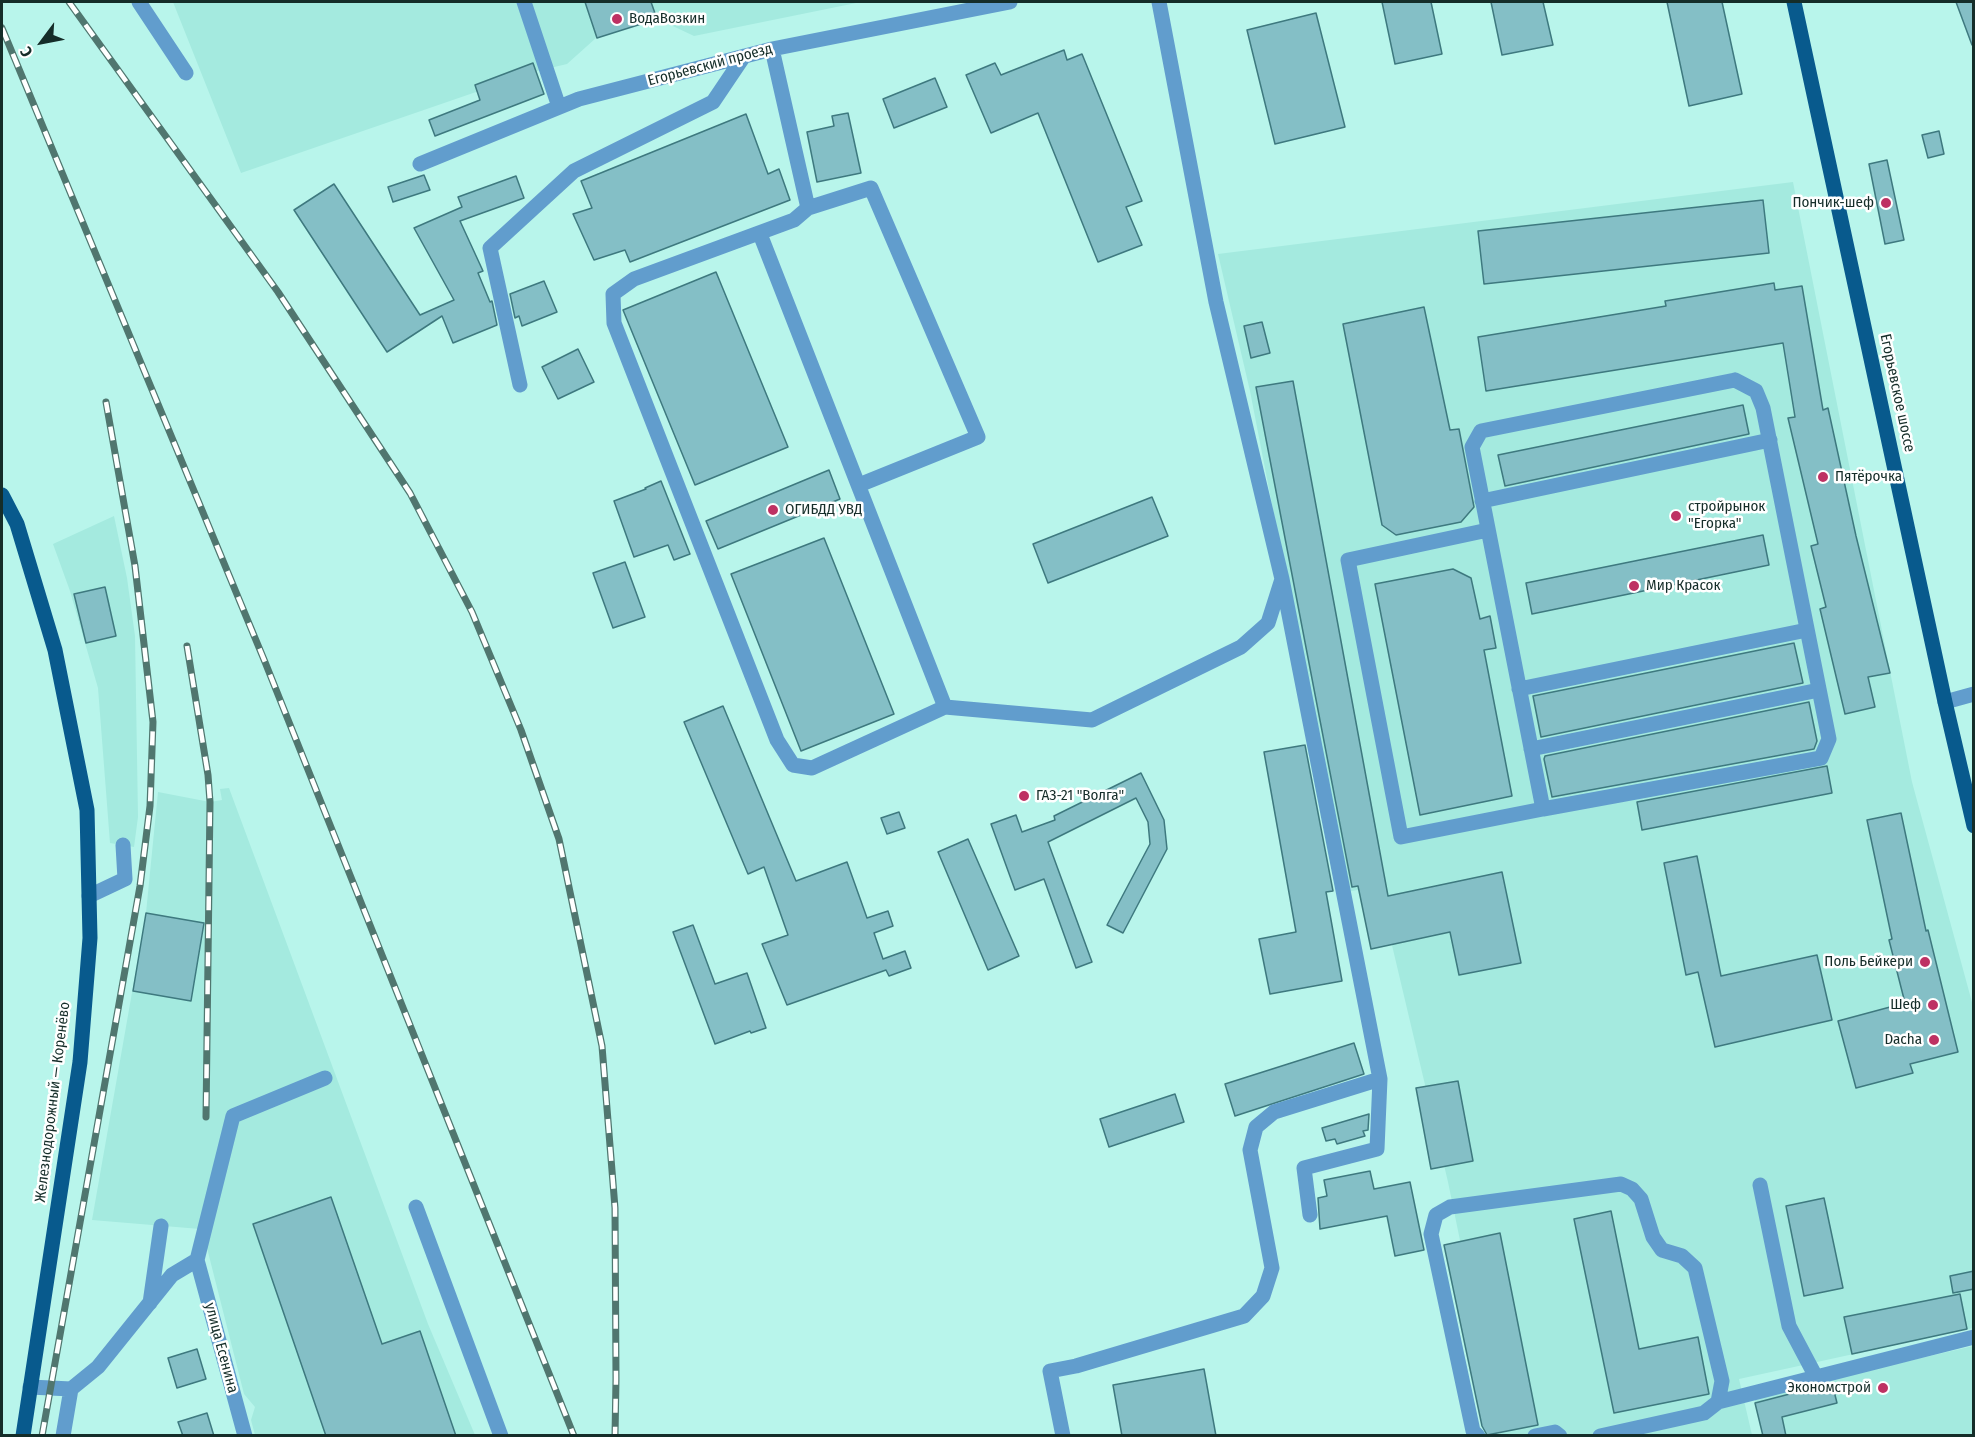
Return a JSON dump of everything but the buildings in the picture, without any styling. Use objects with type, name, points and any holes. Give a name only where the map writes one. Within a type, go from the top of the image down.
[{"type":"main road","name":"Егорьевское шоссе","points":[[1794,2],[1945,702],[1974,826]]},
{"type":"main road","name":"Железнодорожный — Коренёво","points":[[2,495],[17,524],[56,650],[87,810],[90,938],[80,1062],[23,1436]]},
{"type":"street","points":[[139,2],[186,73]]},
{"type":"street","points":[[524,2],[559,108]]},
{"type":"street","name":"Егорьевский проезд","points":[[420,164],[579,99],[772,49],[989,4],[1010,2]]},
{"type":"street","points":[[1159,2],[1216,302],[1265,542],[1282,579],[1380,1079],[1377,1149],[1304,1168],[1310,1215]]},
{"type":"street","points":[[772,49],[808,208]]},
{"type":"street","points":[[520,386],[490,248],[574,171],[713,102],[744,56]]},
{"type":"street","points":[[859,485],[978,437],[871,188],[808,208],[794,220],[760,234],[634,279],[613,294],[614,323],[777,740],[793,765],[812,768],[945,708],[1092,720],[1241,647],[1268,623],[1282,579]]},
{"type":"street","points":[[760,234],[945,708]]},
{"type":"street","points":[[1488,530],[1348,560],[1401,837],[1821,758],[1828,739],[1764,408],[1755,391],[1735,380],[1481,430],[1472,447],[1543,809]]},
{"type":"street","points":[[1482,501],[1770,440]]},
{"type":"street","points":[[1519,689],[1807,630]]},
{"type":"street","points":[[1531,749],[1819,690]]},
{"type":"street","points":[[1945,702],[1974,694]]},
{"type":"street","points":[[89,896],[125,879],[123,845]]},
{"type":"street","points":[[63,1436],[71,1389],[98,1367],[172,1275],[197,1260],[233,1116],[325,1078]]},
{"type":"street","points":[[1063,1436],[1050,1371],[1076,1366],[1244,1316],[1263,1296],[1272,1268],[1250,1150],[1256,1127],[1274,1112],[1380,1079]]},
{"type":"street","points":[[1478,1436],[1473,1431],[1431,1234],[1436,1215],[1450,1206],[1621,1184],[1632,1189],[1641,1199],[1653,1237],[1662,1250],[1682,1256],[1695,1268],[1722,1381],[1718,1402]]},
{"type":"street","points":[[1760,1185],[1788,1326],[1816,1377]]},
{"type":"street","points":[[416,1207],[501,1436]]},
{"type":"street","points":[[150,1303],[161,1226]]},
{"type":"street","name":"улица Есенина","points":[[197,1260],[245,1436]]},
{"type":"street","points":[[1600,1436],[1704,1413],[1718,1402],[1974,1337]]},
{"type":"street","points":[[30,1387],[71,1389]]},
{"type":"street","points":[[1535,1436],[1555,1432],[1560,1436]]},
{"type":"shaded area","points":[[173,2],[861,2],[694,36],[658,19],[596,38],[567,64],[537,71],[241,173]]},
{"type":"shaded area","points":[[1793,182],[1912,782],[1973,1006],[1973,1328],[1739,1379],[1752,1435],[1500,1435],[1448,1182],[1378,886],[1347,892],[1250,391],[1218,254]]},
{"type":"shaded area","points":[[114,516],[127,578],[135,636],[138,817],[134,847],[110,843],[98,688],[70,591],[53,544]]},
{"type":"shaded area","points":[[229,788],[428,1324],[475,1435],[255,1435],[251,1420],[255,1407],[244,1394],[207,1248],[200,1229],[92,1220],[146,913],[158,792],[210,802],[222,800],[220,789]]},
{"type":"shaded area","name":"Экономстрой","points":[[1973,1346],[1973,1435],[1763,1435],[1754,1397]]},
{"type":"railway","points":[[69,2],[278,292],[410,493],[472,612],[521,730],[559,839],[602,1046],[615,1208],[615,1436]]},
{"type":"railway","points":[[2,28],[265,662],[574,1436]]},
{"type":"railway","points":[[42,1436],[140,886],[150,806],[153,722],[135,566],[106,402]]},
{"type":"railway","points":[[187,646],[208,775],[210,802],[206,1117]]},
{"type":"place","name":"ВодаВозкин","points":[[617,19]]},
{"type":"place","name":"Пончик-шеф","points":[[1886,203]]},
{"type":"place","name":"Пятёрочка","points":[[1823,477]]},
{"type":"place","name":"ОГИБДД УВД","points":[[773,510]]},
{"type":"place","name":"стройрынок \"Егорка\"","points":[[1676,516]]},
{"type":"place","name":"Мир Красок","points":[[1634,586]]},
{"type":"place","name":"ГАЗ-21 \"Волга\"","points":[[1024,796]]},
{"type":"place","name":"Поль Бейкери","points":[[1925,962]]},
{"type":"place","name":"Шеф","points":[[1933,1005]]},
{"type":"place","name":"Dacha","points":[[1934,1040]]},
{"type":"place","name":"Экономстрой","points":[[1883,1388]]}]
